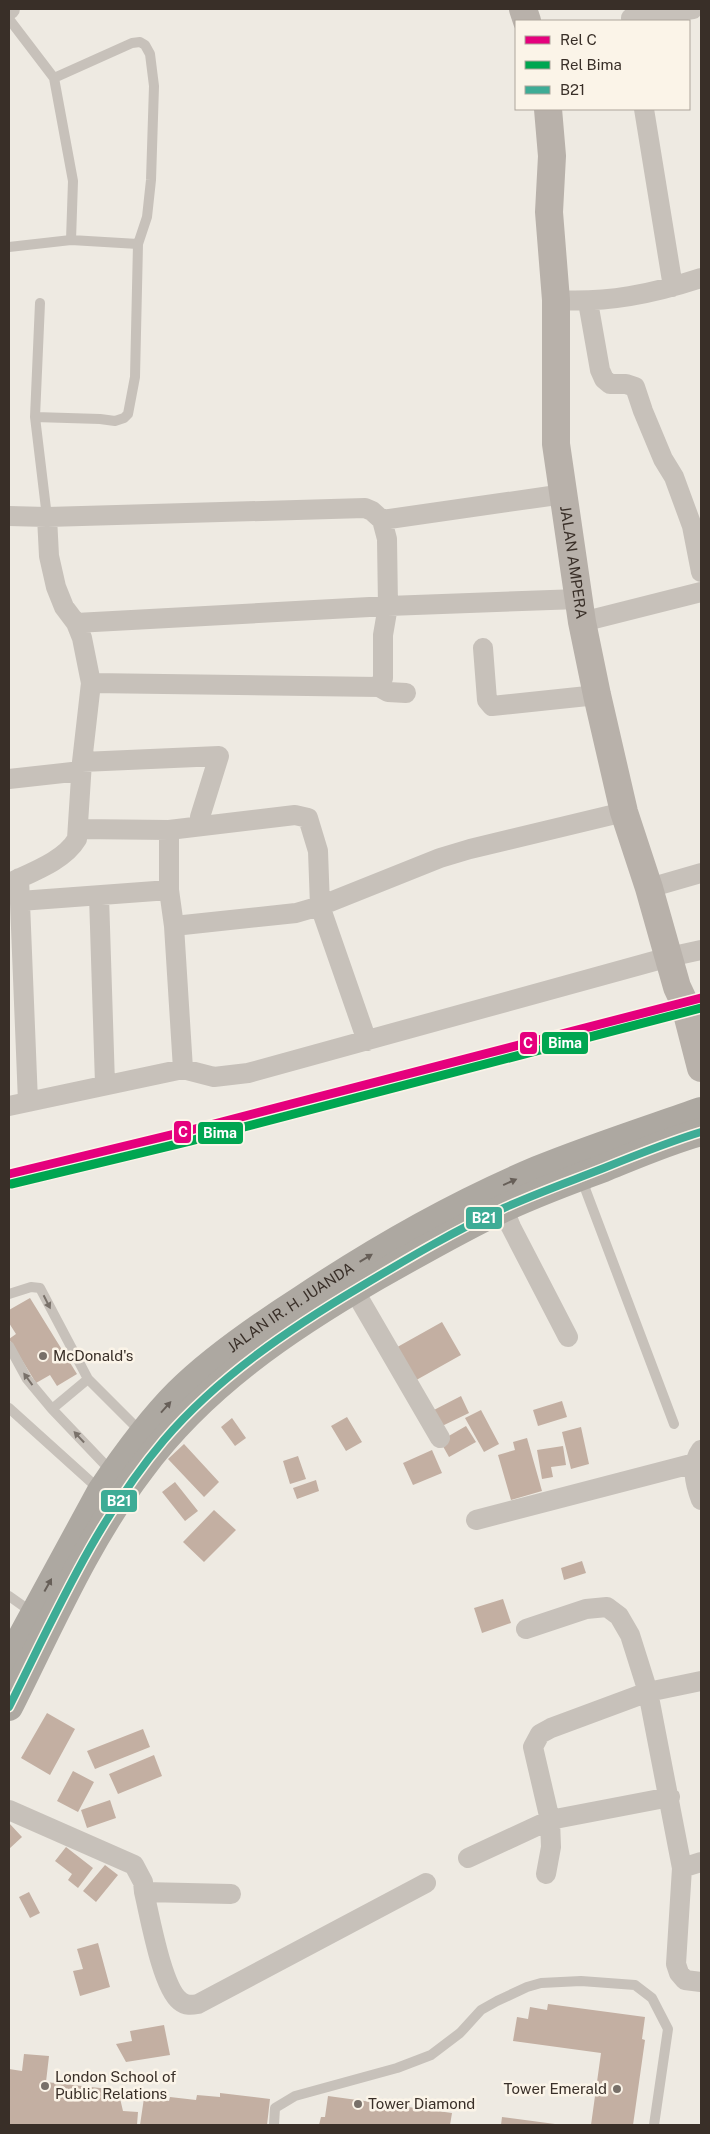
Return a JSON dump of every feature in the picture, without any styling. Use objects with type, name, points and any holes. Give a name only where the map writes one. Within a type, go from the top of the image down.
[{"type":"highway","name":"JALAN IR. H. JUANDA","points":[[9,1660],[33,1613],[143,1433],[179,1392],[266,1322],[342,1272],[414,1229],[494,1190],[539,1170],[701,1111]]},
{"type":"highway","name":"JALAN IR. H. JUANDA","points":[[9,1707],[83,1558],[110,1489],[142,1467],[177,1425],[231,1373],[289,1331],[354,1290],[503,1208],[582,1176],[701,1132]]},
{"type":"street","points":[[630,16],[693,9]]},
{"type":"street","name":"JALAN AMPERA","points":[[548,110],[552,156],[549,212],[556,300],[556,444],[581,610],[597,695],[624,812],[649,888],[677,987],[684,1002],[701,1068]]},
{"type":"street","points":[[644,110],[673,288]]},
{"type":"street","points":[[556,300],[588,302],[621,299],[673,288],[701,278]]},
{"type":"street","points":[[588,302],[600,370],[604,379],[610,384],[626,384],[635,387],[663,459],[674,477],[692,526],[701,572]]},
{"type":"street","points":[[382,520],[564,494]]},
{"type":"street","points":[[9,516],[47,517],[365,508],[372,511],[382,520],[387,539],[388,606],[383,635],[380,687]]},
{"type":"street","points":[[28,1102],[20,901],[14,880],[54,860],[72,848],[77,839],[81,766],[91,683],[82,638],[76,624],[64,607],[56,586],[49,556],[47,517]]},
{"type":"street","points":[[76,624],[388,606],[581,610],[701,592]]},
{"type":"street","points":[[483,648],[487,700],[492,706],[597,695]]},
{"type":"street","points":[[91,683],[380,687],[388,692],[406,693]]},
{"type":"street","points":[[9,779],[81,766],[219,756],[200,817],[200,826]]},
{"type":"street","points":[[174,926],[296,913],[320,906],[432,861],[470,849],[624,812]]},
{"type":"street","points":[[78,829],[169,830],[295,815],[308,818],[318,851],[320,906],[367,1040]]},
{"type":"street","points":[[169,830],[169,890],[174,926],[183,1069]]},
{"type":"street","points":[[649,888],[701,873]]},
{"type":"street","points":[[20,901],[169,890]]},
{"type":"street","points":[[99,896],[105,1084]]},
{"type":"street","points":[[9,1106],[105,1084],[183,1069],[214,1077],[248,1073],[669,957],[701,950]]},
{"type":"street","points":[[503,1208],[568,1337]]},
{"type":"street","points":[[354,1290],[440,1438]]},
{"type":"street","points":[[476,1520],[698,1456],[696,1488],[701,1500]]},
{"type":"street","points":[[526,1629],[586,1609],[606,1607],[619,1616],[630,1635],[648,1692],[670,1797],[682,1868],[676,1964],[679,1973],[685,1980],[701,1982]]},
{"type":"street","points":[[546,1874],[552,1846],[550,1820],[533,1747],[540,1734],[550,1728],[648,1692],[701,1681]]},
{"type":"street","points":[[468,1858],[550,1820],[670,1797]]},
{"type":"street","points":[[9,1810],[134,1865],[143,1882],[167,1982],[180,2001],[192,2006],[426,1883]]},
{"type":"street","points":[[682,1868],[701,1862]]},
{"type":"street","points":[[144,1892],[231,1894]]},
{"type":"lane","points":[[9,19],[54,78],[73,181],[71,240]]},
{"type":"lane","points":[[35,417],[115,421],[124,418],[128,414],[135,377],[138,244],[147,217],[151,180],[154,86],[150,54],[145,45],[140,42],[132,43],[54,78]]},
{"type":"lane","points":[[9,247],[71,240],[138,244]]},
{"type":"lane","points":[[40,303],[35,417],[47,517]]},
{"type":"lane","points":[[582,1176],[586,1192],[674,1424]]},
{"type":"lane","points":[[9,1294],[31,1286],[40,1288],[88,1379],[143,1433]]},
{"type":"lane","points":[[9,1346],[27,1378],[52,1408],[110,1489]]},
{"type":"lane","points":[[52,1408],[88,1379]]},
{"type":"lane","points":[[9,1408],[110,1489]]},
{"type":"lane","points":[[9,1596],[33,1613]]},
{"type":"lane","points":[[274,2125],[275,2108],[295,2096],[397,2068],[431,2055],[460,2033],[481,2010],[497,2001],[541,1983],[581,1981],[635,1985],[652,1998],[668,2029],[654,2125]]},
{"type":"building","name":"McDonald's","points":[[30,1298],[77,1374],[57,1386],[50,1375],[36,1383],[9,1339],[16,1334],[9,1323],[9,1310]]},
{"type":"building","points":[[442,1322],[461,1355],[411,1383],[392,1350]]},
{"type":"building","points":[[461,1396],[469,1413],[440,1427],[432,1411]]},
{"type":"building","points":[[562,1401],[567,1417],[538,1426],[533,1410]]},
{"type":"building","points":[[481,1410],[499,1444],[484,1452],[465,1418]]},
{"type":"building","points":[[347,1417],[362,1442],[346,1451],[331,1426]]},
{"type":"building","points":[[232,1418],[246,1438],[235,1446],[221,1427]]},
{"type":"building","points":[[466,1426],[476,1442],[449,1457],[440,1441]]},
{"type":"building","points":[[581,1427],[589,1464],[571,1469],[562,1432]]},
{"type":"building","points":[[527,1438],[542,1491],[511,1500],[498,1455],[515,1450],[513,1442]]},
{"type":"building","points":[[184,1444],[219,1482],[204,1497],[168,1459]]},
{"type":"building","points":[[563,1446],[566,1465],[551,1467],[553,1477],[542,1479],[537,1450]]},
{"type":"building","points":[[432,1450],[442,1473],[413,1485],[403,1463]]},
{"type":"building","points":[[298,1456],[306,1479],[290,1484],[283,1461]]},
{"type":"building","points":[[316,1480],[319,1491],[297,1499],[293,1488]]},
{"type":"building","points":[[175,1482],[198,1511],[185,1521],[162,1492]]},
{"type":"building","points":[[214,1510],[236,1530],[204,1562],[183,1542]]},
{"type":"building","points":[[582,1561],[586,1573],[564,1580],[561,1568]]},
{"type":"building","points":[[503,1599],[511,1623],[482,1633],[474,1608]]},
{"type":"building","points":[[47,1713],[75,1729],[50,1775],[21,1758]]},
{"type":"building","points":[[143,1729],[150,1747],[95,1769],[87,1751]]},
{"type":"building","points":[[154,1755],[162,1776],[118,1794],[109,1774]]},
{"type":"building","points":[[73,1771],[94,1782],[78,1812],[57,1801]]},
{"type":"building","points":[[110,1800],[116,1818],[87,1828],[81,1810]]},
{"type":"building","points":[[9,1823],[22,1837],[9,1849]]},
{"type":"building","points":[[66,1847],[93,1868],[78,1888],[68,1880],[72,1874],[55,1861]]},
{"type":"building","points":[[105,1865],[118,1875],[96,1902],[83,1891]]},
{"type":"building","points":[[29,1892],[40,1913],[30,1918],[19,1897]]},
{"type":"building","points":[[98,1943],[110,1987],[80,1996],[73,1971],[83,1969],[77,1949]]},
{"type":"building","name":"Tower Emerald","points":[[548,2004],[645,2017],[642,2039],[645,2040],[633,2125],[591,2125],[601,2053],[513,2041],[517,2017],[528,2019],[530,2007],[547,2010]]},
{"type":"building","points":[[164,2025],[170,2055],[126,2062],[116,2044],[132,2041],[130,2031]]},
{"type":"building","name":"London School of Public Relations","points":[[24,2054],[49,2056],[46,2082],[118,2090],[123,2111],[138,2112],[137,2125],[9,2125],[9,2069],[22,2071]]},
{"type":"building","points":[[220,2093],[270,2099],[267,2125],[140,2125],[144,2098],[169,2101],[170,2097],[196,2100],[197,2095],[220,2097]]},
{"type":"building","name":"Tower Diamond","points":[[328,2096],[452,2113],[450,2125],[319,2125],[321,2117],[325,2117]]},
{"type":"building","name":"Tower Emerald","points":[[502,2117],[555,2124],[555,2125],[501,2125]]},
{"type":"rail line","name":"C","points":[[9,1174],[187,1131],[701,998]]},
{"type":"rail line","name":"Bima","points":[[11,1184],[190,1141],[701,1008]]},
{"type":"transit line","name":"B21","points":[[9,1707],[79,1569],[118,1502],[164,1440],[207,1395],[231,1375],[281,1337],[333,1303],[467,1226],[541,1192],[701,1132]]},
{"type":"place","name":"McDonald's","points":[[43,1356]]},
{"type":"place","name":"London School of Public Relations","points":[[45,2086]]},
{"type":"place","name":"Tower Emerald","points":[[617,2089]]},
{"type":"place","name":"Tower Diamond","points":[[358,2104]]}]
